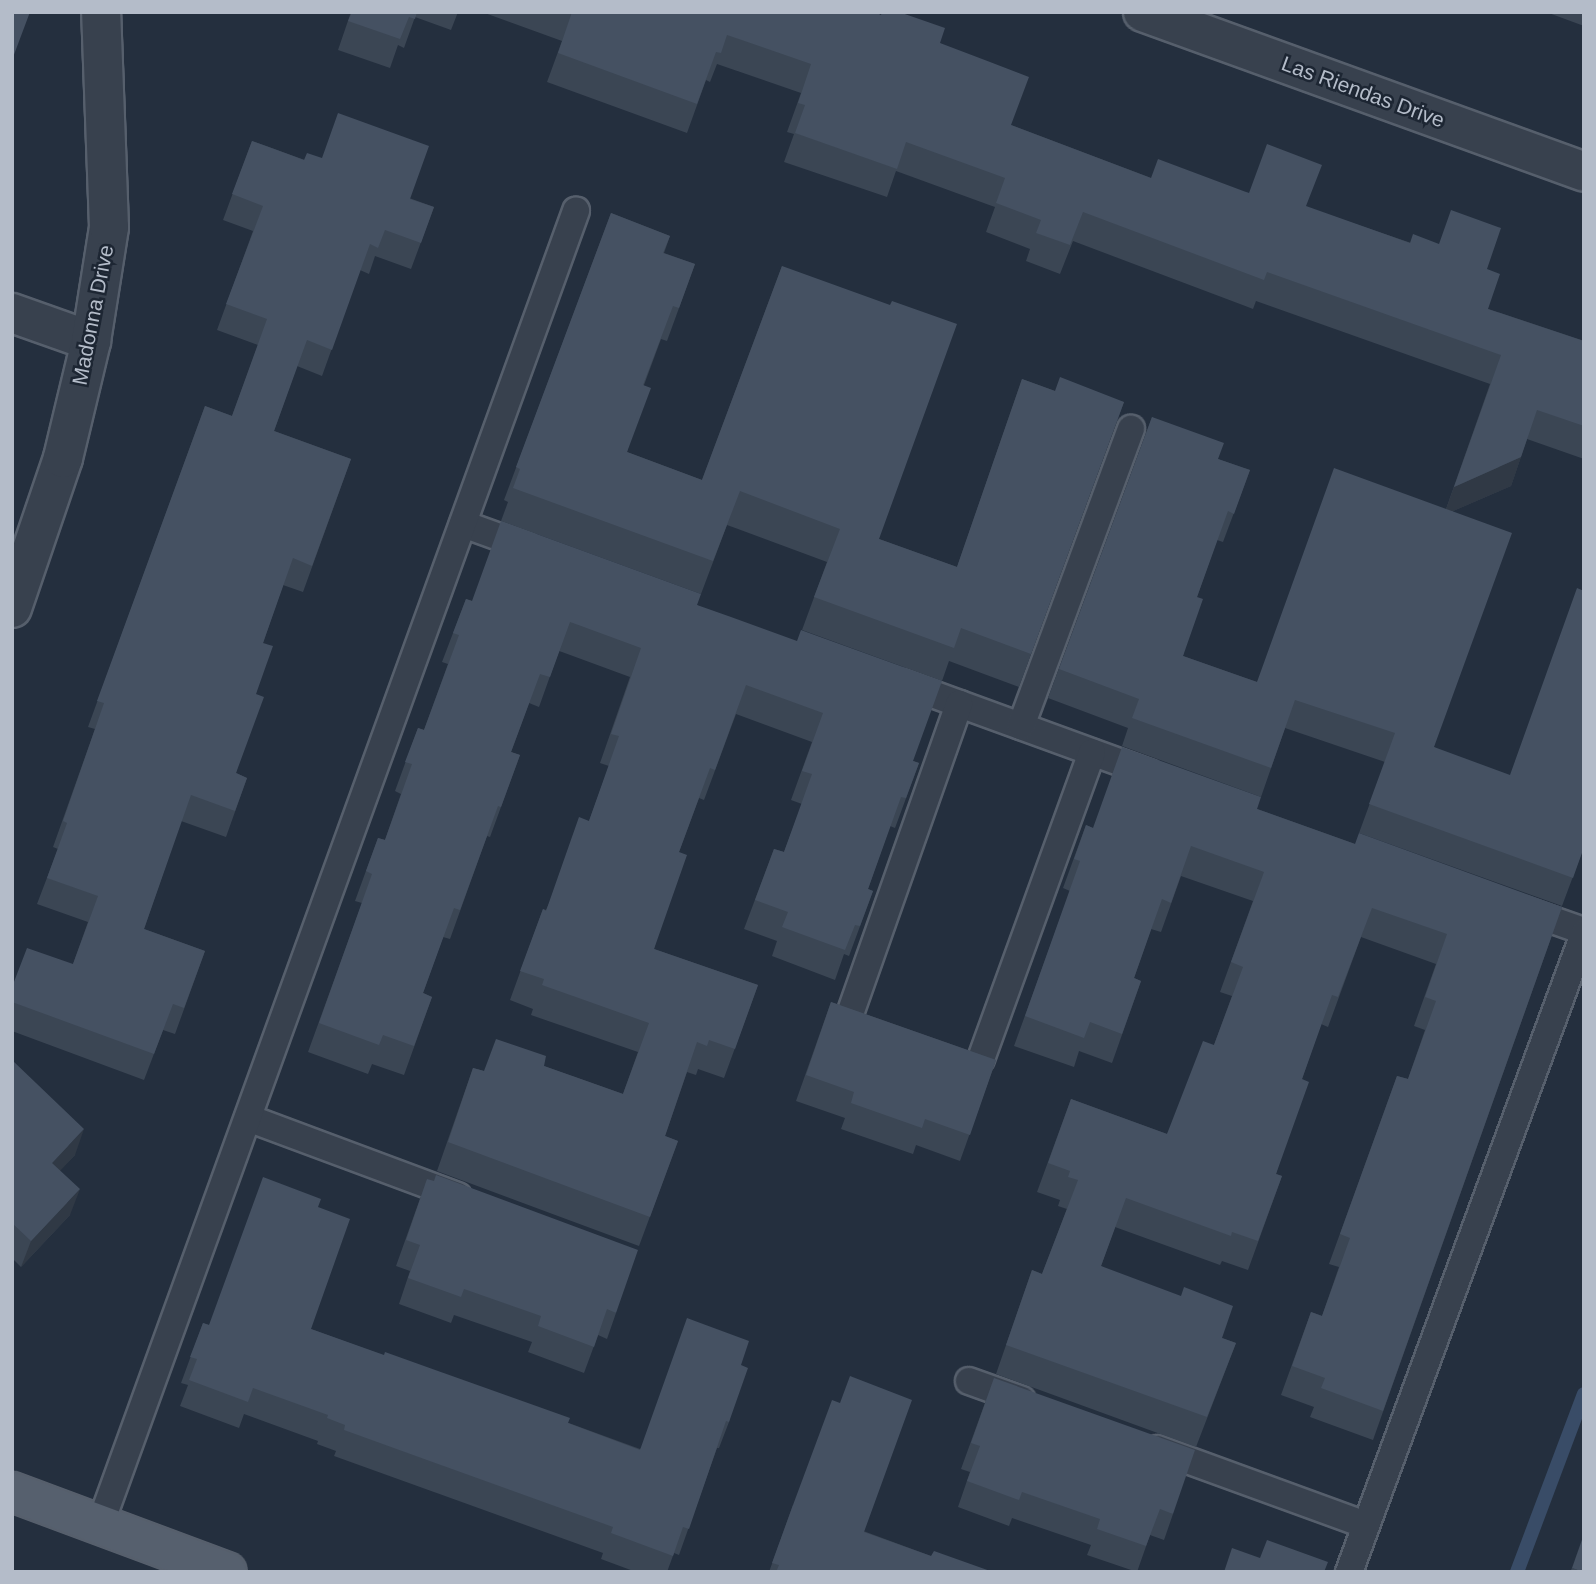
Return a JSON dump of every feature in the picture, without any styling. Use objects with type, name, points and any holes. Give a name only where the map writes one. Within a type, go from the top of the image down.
[{"type":"main road","points":[[12,1492],[227,1572]]},
{"type":"street","name":"Madonna Drive","points":[[12,608],[63,458],[91,341],[110,227],[101,12]]},
{"type":"street","name":"Las Riendas Drive","points":[[1143,12],[1584,172]]},
{"type":"street","points":[[12,313],[91,341]]},
{"type":"lane","points":[[100,1525],[576,211]]},
{"type":"lane","points":[[1021,726],[1131,429]]},
{"type":"lane","points":[[463,524],[554,557]]},
{"type":"lane","points":[[880,675],[1170,781]]},
{"type":"lane","points":[[850,1014],[958,704]]},
{"type":"lane","points":[[981,1059],[1092,752]]},
{"type":"lane","points":[[1349,1572],[1584,933],[1506,903]]},
{"type":"lane","points":[[248,1118],[479,1204]]},
{"type":"lane","points":[[969,1381],[1046,1409]]},
{"type":"lane","points":[[1136,1441],[1366,1525]]},
{"type":"building","points":[[12,12],[30,12],[12,60]]},
{"type":"building","points":[[352,12],[417,12],[415,19],[409,17],[400,39],[348,21]]},
{"type":"building","points":[[572,12],[874,12],[881,15],[882,12],[899,12],[945,28],[940,43],[1029,77],[1011,125],[1151,178],[1158,159],[1249,193],[1267,144],[1322,165],[1306,206],[1410,243],[1413,234],[1439,244],[1451,210],[1501,228],[1487,269],[1500,274],[1488,309],[1584,341],[1584,426],[1537,410],[1521,457],[1454,487],[1501,355],[1267,272],[1264,280],[1083,212],[1070,245],[1036,233],[1041,220],[996,203],[1005,178],[906,142],[897,169],[795,133],[805,105],[798,103],[811,64],[727,35],[721,53],[716,52],[697,104],[558,53]]},
{"type":"building","points":[[338,113],[429,146],[410,199],[434,207],[421,243],[385,230],[378,248],[370,244],[332,350],[307,340],[274,431],[351,459],[312,566],[293,558],[263,643],[273,646],[256,694],[264,697],[236,773],[247,778],[235,811],[191,795],[144,929],[205,951],[184,1008],[173,1004],[154,1054],[12,1002],[12,987],[27,948],[73,964],[98,896],[47,878],[67,823],[63,821],[104,703],[97,701],[205,406],[232,416],[267,319],[226,304],[263,206],[232,194],[252,141],[304,160],[307,153],[322,158]]},
{"type":"building","points":[[611,213],[670,236],[663,253],[695,264],[679,308],[673,306],[643,385],[651,388],[627,452],[702,480],[782,266],[890,305],[892,301],[957,324],[879,539],[957,567],[1022,379],[1055,391],[1060,377],[1124,402],[1031,654],[961,628],[954,648],[814,597],[840,529],[740,491],[713,561],[513,488],[520,469],[516,467]]},
{"type":"building","points":[[1152,417],[1224,443],[1218,459],[1250,470],[1234,514],[1228,511],[1197,597],[1203,599],[1183,656],[1257,682],[1334,468],[1512,533],[1434,747],[1510,775],[1577,588],[1584,591],[1584,847],[1573,878],[1369,804],[1395,733],[1295,700],[1271,768],[1132,718],[1139,699],[1059,669]]},
{"type":"building","points":[[501,521],[701,594],[697,605],[797,641],[801,630],[942,681],[913,761],[919,763],[906,798],[901,797],[868,889],[873,891],[860,926],[855,925],[845,950],[782,927],[788,912],[755,900],[774,849],[784,852],[812,774],[802,771],[823,713],[746,685],[715,770],[710,768],[679,852],[687,855],[654,949],[758,985],[735,1049],[709,1040],[707,1046],[697,1042],[665,1136],[678,1141],[650,1217],[448,1142],[473,1068],[484,1071],[496,1039],[546,1056],[544,1066],[623,1094],[649,1023],[542,985],[544,979],[520,971],[543,909],[546,911],[579,817],[589,821],[619,736],[611,734],[641,648],[570,622],[550,677],[540,674],[511,752],[520,755],[501,807],[498,806],[460,910],[454,908],[423,993],[432,997],[414,1046],[383,1035],[379,1045],[319,1023],[372,874],[366,871],[378,838],[385,840],[412,764],[405,762],[418,728],[424,730],[459,635],[453,633],[466,599],[472,601]]},
{"type":"building","points":[[1122,747],[1261,797],[1257,809],[1355,844],[1359,833],[1562,907],[1383,1411],[1321,1388],[1325,1378],[1292,1366],[1311,1312],[1322,1316],[1350,1238],[1340,1234],[1397,1076],[1408,1079],[1436,1001],[1425,997],[1447,934],[1372,908],[1338,997],[1332,995],[1302,1079],[1309,1082],[1276,1174],[1282,1176],[1258,1241],[1232,1232],[1231,1236],[1126,1198],[1101,1266],[1181,1296],[1184,1287],[1233,1306],[1222,1338],[1236,1343],[1207,1417],[1006,1345],[1032,1270],[1042,1274],[1078,1180],[1068,1177],[1070,1171],[1048,1163],[1071,1099],[1167,1134],[1203,1041],[1214,1045],[1243,967],[1231,962],[1264,872],[1191,846],[1171,903],[1162,899],[1134,978],[1141,981],[1122,1034],[1090,1022],[1084,1038],[1025,1016],[1080,861],[1074,859],[1086,825],[1093,828]]},
{"type":"building","points":[[831,1002],[996,1060],[970,1135],[925,1119],[922,1128],[851,1103],[854,1092],[806,1075]]},
{"type":"building","points":[[12,1060],[84,1129],[52,1163],[80,1189],[31,1241],[12,1223]]},
{"type":"building","points":[[436,1175],[638,1250],[616,1313],[607,1309],[594,1347],[538,1326],[541,1316],[464,1289],[461,1297],[408,1278],[420,1245],[406,1240],[427,1179],[434,1181]]},
{"type":"building","points":[[263,1177],[321,1199],[318,1207],[350,1219],[311,1329],[384,1355],[385,1352],[570,1418],[568,1423],[640,1450],[687,1318],[749,1341],[741,1365],[748,1368],[729,1422],[726,1421],[689,1529],[683,1527],[673,1556],[611,1533],[613,1527],[344,1430],[345,1425],[327,1418],[328,1415],[253,1388],[248,1402],[189,1380],[197,1359],[190,1357],[203,1323],[209,1325]]},
{"type":"building","points":[[850,1376],[912,1400],[864,1532],[931,1556],[934,1551],[993,1572],[776,1572],[779,1565],[772,1563],[832,1400],[840,1403]]},
{"type":"building","points":[[994,1378],[1195,1450],[1173,1514],[1160,1509],[1146,1546],[1097,1529],[1100,1519],[1022,1492],[1019,1500],[967,1481],[980,1446],[971,1443]]},
{"type":"building","points":[[1584,1534],[1584,1572],[1583,1572],[1572,1568]]},
{"type":"building","points":[[1267,1540],[1328,1562],[1324,1572],[1224,1572],[1232,1548],[1260,1558]]},
{"type":"waterway","points":[[1517,1572],[1584,1394]]}]
